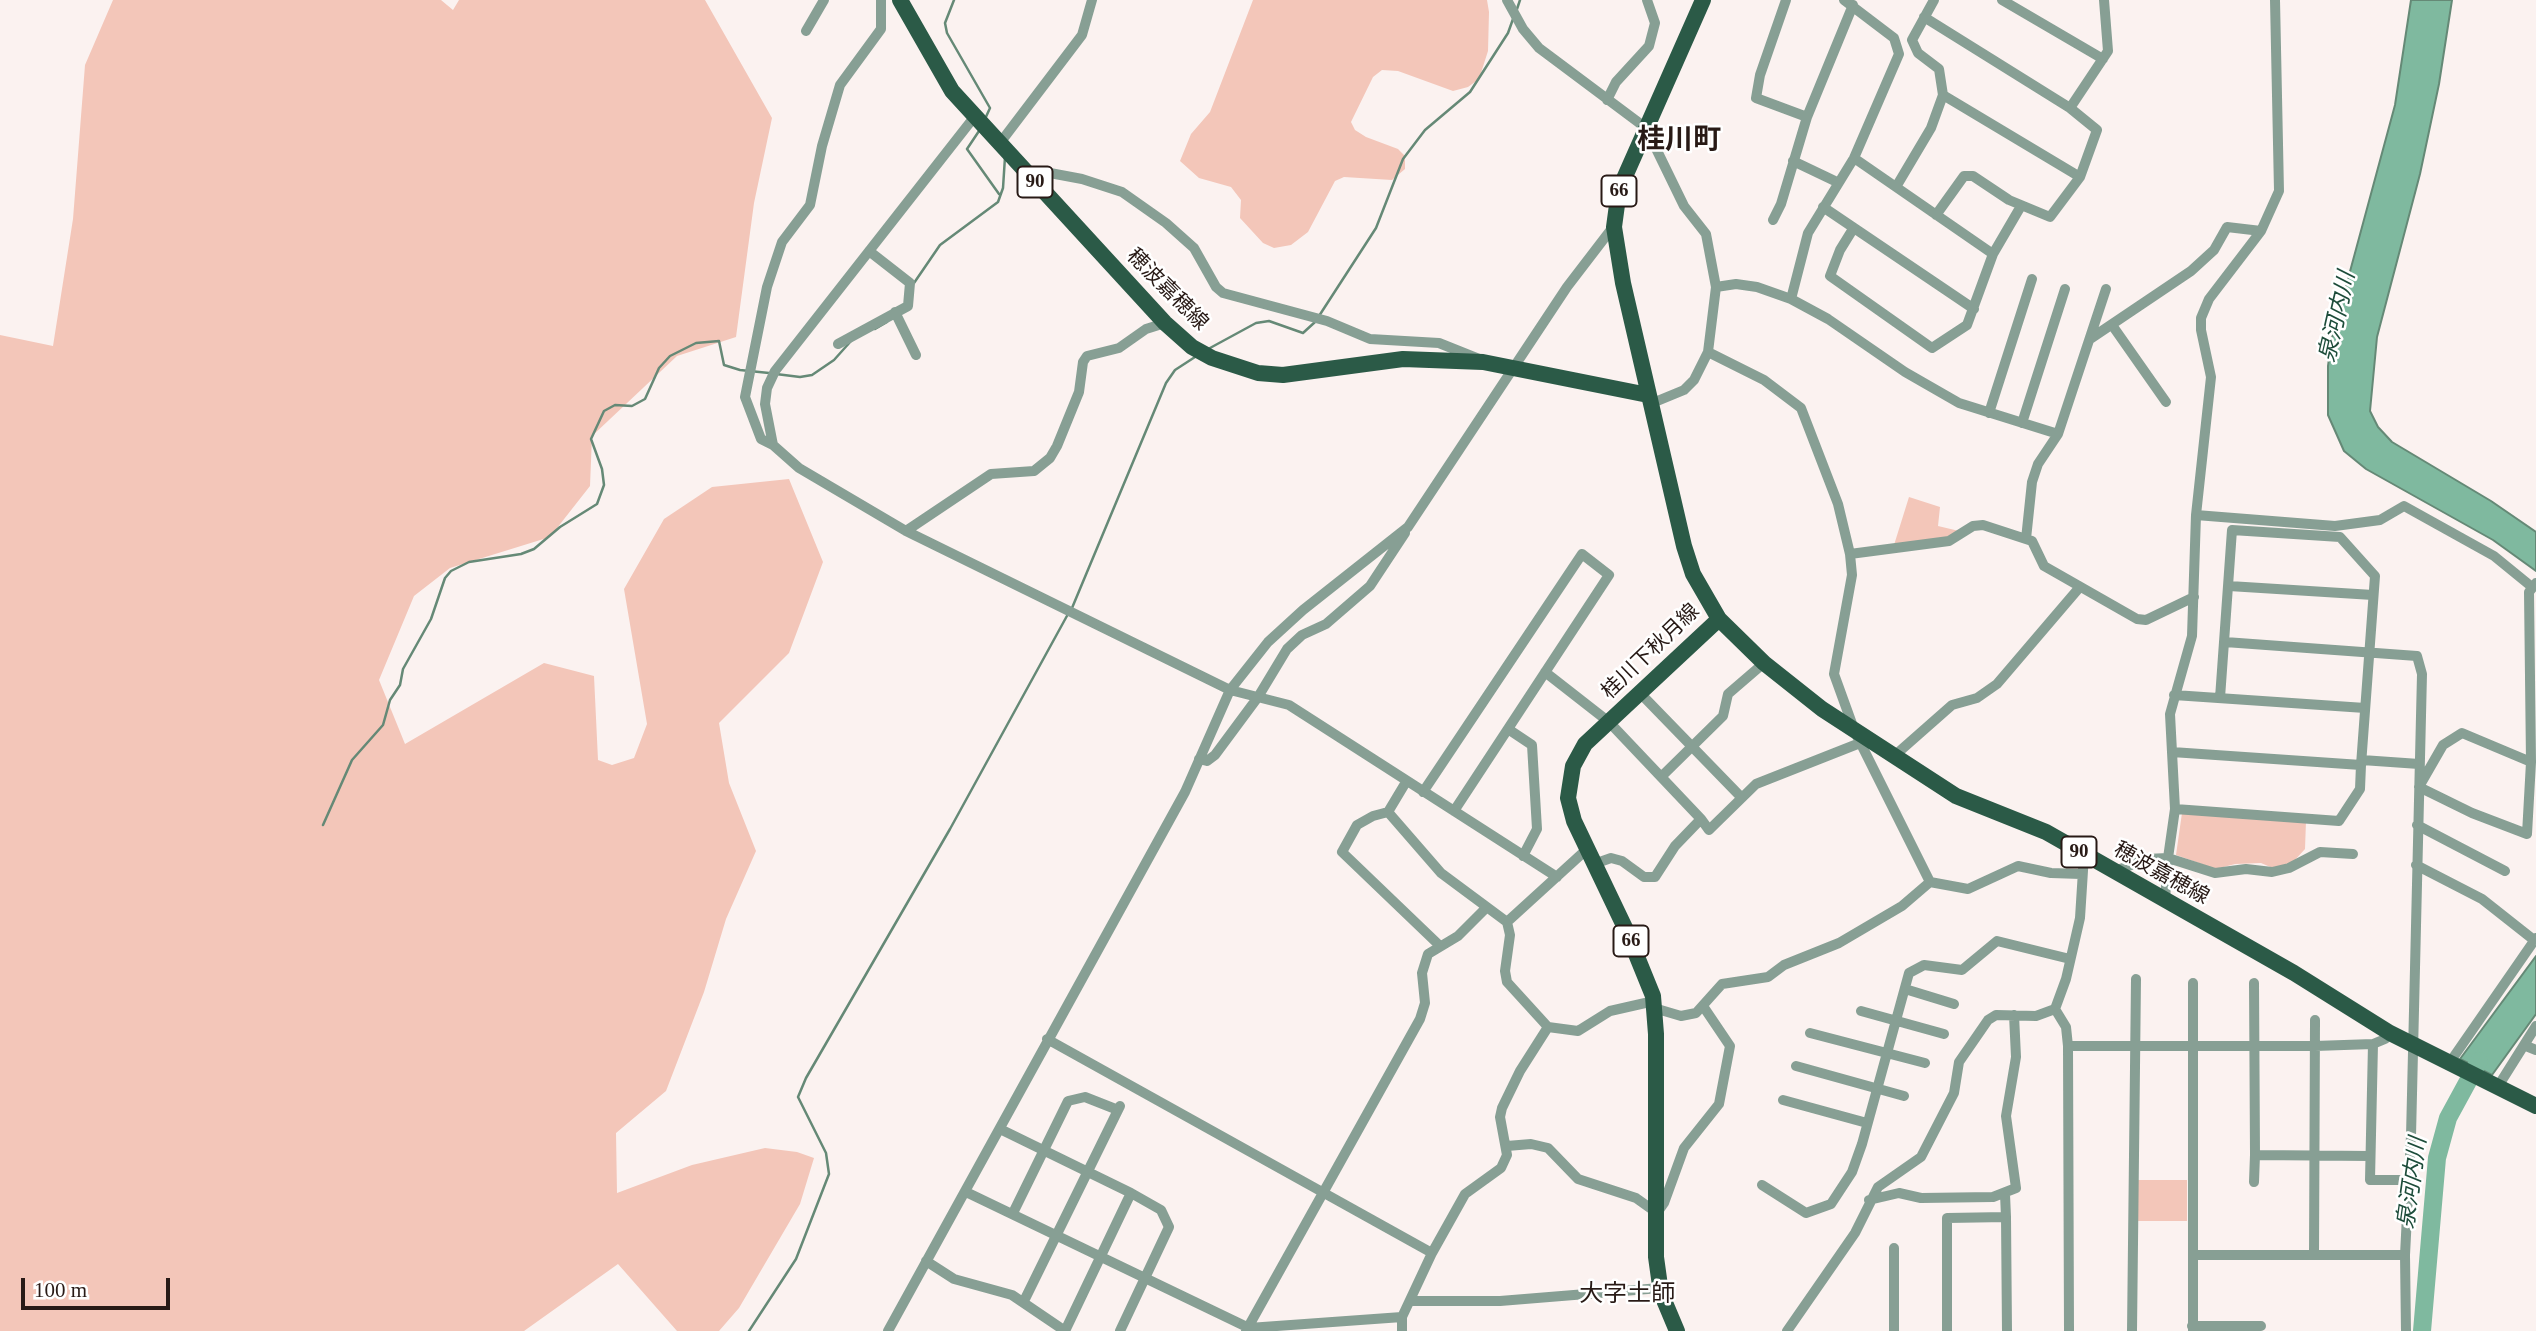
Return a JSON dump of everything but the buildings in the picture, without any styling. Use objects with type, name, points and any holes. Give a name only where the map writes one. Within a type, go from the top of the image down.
[{"type":"main road","name":"穂波嘉穂線","points":[[900,0],[946,82],[975,116],[1165,323],[1192,347],[1212,358],[1258,373],[1283,375],[1403,359],[1483,362],[1649,399]]},
{"type":"main road","name":"桂川下秋月線","points":[[1677,1331],[1660,1288],[1656,1257],[1654,1005],[1647,977],[1586,850],[1570,810],[1569,782],[1578,754],[1719,619],[1693,574],[1684,546],[1623,283],[1614,227],[1619,190],[1703,0]]},
{"type":"main road","name":"穂波嘉穂線","points":[[1719,619],[1764,663],[1858,737],[1956,796],[2046,832],[2294,973],[2412,1046],[2493,1086]]},
{"type":"main road","name":"90","points":[[2493,1086],[2536,1106]]},
{"type":"street","points":[[806,31],[824,0]]},
{"type":"street","points":[[881,0],[881,29],[840,85],[822,146],[810,205],[782,242],[767,286],[744,397],[761,439],[773,445],[799,468],[905,531],[1230,690],[1289,705],[1557,877]]},
{"type":"street","points":[[999,143],[1082,36],[1092,0]]},
{"type":"street","points":[[1507,0],[1523,29],[1539,48],[1646,128],[1684,206],[1706,234],[1716,287],[1708,352],[1694,380],[1684,390],[1649,399]]},
{"type":"street","points":[[1607,100],[1616,82],[1649,46],[1655,23],[1647,0]]},
{"type":"street","points":[[1786,0],[1760,75],[1756,99],[1807,117]]},
{"type":"street","points":[[1896,187],[1931,128],[1943,95],[1939,69],[1913,46],[1915,32],[1934,0]]},
{"type":"street","points":[[2002,0],[2103,59]]},
{"type":"street","points":[[2070,108],[2103,59],[2109,41],[2104,0]]},
{"type":"street","points":[[2165,900],[2175,809],[2170,714],[2192,636],[2196,515],[2211,377],[2201,318],[2209,299],[2261,231],[2279,191],[2275,0]]},
{"type":"street","points":[[1773,219],[1781,204],[1807,117],[1848,2],[1894,38],[1899,54],[1854,158],[1808,233],[1791,299]]},
{"type":"street","points":[[1924,17],[2070,108],[2097,130],[2080,177],[2050,217],[2021,206],[1973,176],[1964,176],[1936,215]]},
{"type":"street","points":[[1943,95],[2080,177]]},
{"type":"street","points":[[773,445],[765,404],[767,388],[775,371],[975,116]]},
{"type":"street","points":[[1854,158],[1993,254]]},
{"type":"street","points":[[1793,161],[1837,183]]},
{"type":"street","points":[[1030,177],[1050,173],[1082,179],[1122,192],[1166,223],[1194,248],[1216,287],[1223,293],[1327,321],[1370,339],[1439,343],[1483,362]]},
{"type":"street","points":[[1853,229],[1840,250],[1830,276],[1932,348],[1962,331],[1974,309],[1993,254],[2021,206]]},
{"type":"street","points":[[1822,208],[1974,309]]},
{"type":"street","points":[[1199,759],[1208,761],[1215,755],[1258,697],[1287,649],[1302,635],[1326,624],[1370,586],[1567,287],[1614,227]]},
{"type":"street","points":[[2090,339],[2191,271],[2214,250],[2227,227],[2261,231]]},
{"type":"street","points":[[838,344],[908,306],[910,283],[869,251]]},
{"type":"street","points":[[1989,413],[2032,279]]},
{"type":"street","points":[[1716,287],[1737,284],[1757,287],[1791,299],[1828,319],[1959,403],[2058,435]]},
{"type":"street","points":[[2022,423],[2065,289]]},
{"type":"street","points":[[2026,539],[2032,482],[2038,464],[2058,435],[2106,289]]},
{"type":"street","points":[[895,313],[916,355]]},
{"type":"street","points":[[905,531],[991,474],[1034,471],[1050,458],[1057,446],[1079,392],[1083,362],[1087,356],[1119,348],[1146,330],[1165,323]]},
{"type":"street","points":[[2112,326],[2166,402]]},
{"type":"street","points":[[1708,352],[1764,380],[1797,402],[1838,504],[1850,554],[1852,575],[1834,674],[1858,737],[1930,883]]},
{"type":"street","points":[[2196,515],[2336,527],[2381,520],[2404,506],[2494,556],[2535,584],[2529,592],[2531,762],[2527,834],[2472,813],[2419,787]]},
{"type":"street","points":[[1850,554],[1949,541],[1973,526],[1983,525],[2026,539],[2037,548],[2044,566],[2137,619],[2146,621],[2194,597]]},
{"type":"street","points":[[888,1331],[1185,792],[1230,690],[1268,642],[1303,610],[1408,527]]},
{"type":"street","points":[[2175,809],[2339,821],[2360,789],[2375,576],[2340,537],[2232,530],[2220,698]]},
{"type":"street","points":[[1423,792],[1582,554],[1609,575],[1454,811]]},
{"type":"street","points":[[2229,586],[2373,595]]},
{"type":"street","points":[[1893,757],[1952,705],[1976,698],[1997,684],[2079,588]]},
{"type":"street","points":[[2225,642],[2417,656],[2422,674],[2411,1136],[2404,1255],[2406,1331]]},
{"type":"street","points":[[1661,777],[1723,716],[1728,694],[1764,663]]},
{"type":"street","points":[[1545,672],[1609,722],[1709,830],[1756,784],[1858,737]]},
{"type":"street","points":[[1640,693],[1741,797]]},
{"type":"street","points":[[2174,695],[2365,708]]},
{"type":"street","points":[[1508,729],[1532,745],[1537,829],[1523,856]]},
{"type":"street","points":[[2419,787],[2443,745],[2462,733],[2531,762]]},
{"type":"street","points":[[2172,752],[2419,764]]},
{"type":"street","points":[[1406,782],[1388,812],[1373,816],[1357,825],[1342,852],[1439,945]]},
{"type":"street","points":[[1388,812],[1441,873],[1507,922],[1510,935],[1505,971],[1507,982],[1548,1027],[1578,1031],[1610,1011],[1654,1005],[1681,1016],[1696,1013],[1722,984],[1768,977],[1784,965],[1839,943],[1893,912],[1930,883],[1968,889],[2018,866],[2051,873],[2081,874]]},
{"type":"street","points":[[1594,864],[1611,859],[1622,861],[1644,877],[1655,877],[1675,846],[1701,819]]},
{"type":"street","points":[[2417,825],[2505,871]]},
{"type":"street","points":[[1507,922],[1586,850]]},
{"type":"street","points":[[2113,872],[2146,859],[2168,858],[2215,873],[2246,869],[2273,872],[2320,852],[2353,854]]},
{"type":"street","points":[[2069,1331],[2068,1046],[2066,1027],[2055,1009],[2081,918],[2084,855]]},
{"type":"street","points":[[2416,865],[2482,899],[2535,939],[2450,1066]]},
{"type":"street","points":[[1247,1330],[1420,1019],[1425,1003],[1424,962],[1431,950],[1458,936],[1486,908]]},
{"type":"street","points":[[1762,1185],[1807,1213],[1831,1204],[1852,1172],[1909,973],[1924,965],[1962,970],[1997,941],[2070,959]]},
{"type":"street","points":[[2132,1331],[2136,979]]},
{"type":"street","points":[[2193,983],[2192,1328],[2261,1326]]},
{"type":"street","points":[[2254,983],[2254,1182]]},
{"type":"street","points":[[1905,989],[1954,1004]]},
{"type":"street","points":[[1507,1146],[1531,1144],[1548,1148],[1578,1179],[1636,1198],[1657,1213],[1664,1203],[1684,1148],[1719,1104],[1730,1046],[1703,1006]]},
{"type":"street","points":[[1787,1331],[1855,1233],[1869,1200],[1885,1181],[1921,1157],[1954,1093],[1959,1062],[1989,1020],[1996,1015],[2036,1016],[2055,1009]]},
{"type":"street","points":[[1861,1011],[1944,1034]]},
{"type":"street","points":[[1869,1200],[1899,1192],[1921,1198],[1945,1199],[2005,1194],[2016,1188],[2006,1116],[2016,1057],[2014,1016]]},
{"type":"street","points":[[2314,1255],[2315,1020]]},
{"type":"street","points":[[2493,1086],[2531,1048],[2536,1026]]},
{"type":"street","points":[[1402,1331],[1402,1317],[1432,1253],[1465,1194],[1502,1168],[1507,1146],[1500,1116],[1502,1108],[1520,1071],[1548,1027]]},
{"type":"street","points":[[1810,1033],[1925,1063]]},
{"type":"street","points":[[2068,1046],[2256,1047],[2373,1044],[2385,1039],[2390,1033]]},
{"type":"street","points":[[1047,1039],[1432,1253]]},
{"type":"street","points":[[2373,1044],[2370,1180],[2407,1180]]},
{"type":"street","points":[[1797,1066],[1904,1096]]},
{"type":"street","points":[[1013,1213],[1065,1105],[1072,1098],[1084,1097],[1119,1108],[1024,1301]]},
{"type":"street","points":[[1783,1100],[1867,1123]]},
{"type":"street","points":[[1000,1129],[1153,1204],[1169,1222],[1120,1331]]},
{"type":"street","points":[[2255,1156],[2370,1156]]},
{"type":"street","points":[[966,1192],[1247,1330],[1402,1317]]},
{"type":"street","points":[[926,1261],[954,1279],[997,1290],[1024,1301],[1065,1331],[1132,1193]]},
{"type":"street","points":[[2005,1194],[2007,1331]]},
{"type":"street","points":[[1945,1199],[1947,1331]]},
{"type":"street","points":[[1947,1218],[2006,1217]]},
{"type":"street","points":[[1894,1248],[1894,1331]]},
{"type":"street","points":[[2193,1255],[2404,1255]]},
{"type":"street","points":[[1410,1301],[1488,1302],[1660,1288]]},
{"type":"shaded area","points":[[113,0],[441,0],[453,10],[459,0],[705,0],[772,118],[754,203],[736,337],[677,356],[592,436],[590,486],[550,537],[450,568],[414,596],[379,680],[405,744],[544,663],[594,676],[598,760],[612,765],[634,758],[647,724],[624,589],[664,519],[712,487],[789,479],[823,562],[789,653],[719,723],[729,783],[756,851],[726,919],[704,992],[666,1091],[616,1133],[617,1193],[692,1165],[765,1148],[797,1152],[814,1158],[800,1204],[739,1308],[719,1331],[677,1331],[618,1264],[524,1331],[0,1331],[0,335],[53,346],[73,219],[85,65]]},
{"type":"shaded area","points":[[1253,0],[1487,0],[1489,12],[1488,51],[1479,79],[1468,87],[1453,91],[1398,71],[1382,70],[1373,77],[1351,122],[1355,130],[1366,137],[1398,149],[1405,156],[1405,169],[1392,180],[1344,177],[1335,181],[1308,232],[1291,245],[1274,248],[1263,243],[1240,218],[1241,200],[1231,187],[1199,178],[1180,161],[1191,134],[1210,112]]},
{"type":"shaded area","points":[[1909,497],[1940,507],[1938,526],[1959,531],[1948,538],[1894,545]]},
{"type":"shaded area","points":[[2182,813],[2306,821],[2305,849],[2294,861],[2275,869],[2261,863],[2235,864],[2216,869],[2176,855]]},
{"type":"shaded area","points":[[2137,1180],[2187,1180],[2187,1221],[2137,1221]]},
{"type":"water","points":[[2411,0],[2452,0],[2439,84],[2420,174],[2377,337],[2370,411],[2378,427],[2392,442],[2491,501],[2536,532],[2536,571],[2493,540],[2366,469],[2344,451],[2328,415],[2328,366],[2332,338],[2395,105]]},
{"type":"water","points":[[2536,956],[2536,1014],[2492,1075],[2460,1059]]},
{"type":"waterway","points":[[954,0],[945,23],[947,33],[990,108],[985,119]]},
{"type":"waterway","points":[[1517,9],[1520,0]]},
{"type":"waterway","points":[[1319,316],[1376,228],[1403,159],[1425,130],[1470,92],[1508,33],[1513,19]]},
{"type":"waterway","points":[[979,131],[967,149],[999,194]]},
{"type":"waterway","points":[[914,283],[940,245],[998,202],[1003,188],[1005,157]]},
{"type":"waterway","points":[[1210,348],[1256,323],[1269,321],[1303,333],[1315,322]]},
{"type":"waterway","points":[[875,329],[887,322]]},
{"type":"waterway","points":[[323,825],[352,760],[383,725],[390,700],[400,685],[403,669],[431,619],[445,578],[451,571],[469,562],[521,554],[534,549],[560,527],[597,504],[604,485],[602,469],[591,439],[604,411],[615,405],[632,406],[645,399],[659,368],[670,356],[696,343],[719,341],[724,365],[740,370],[769,373]]},
{"type":"waterway","points":[[776,374],[800,377],[812,375],[834,360],[851,341]]},
{"type":"waterway","points":[[1072,608],[1166,383],[1175,370],[1195,357]]},
{"type":"waterway","points":[[749,1331],[796,1259],[829,1174],[826,1153],[798,1097],[806,1078],[950,829],[1068,614]]},
{"type":"waterway","name":"泉河内川","points":[[2422,1331],[2437,1158],[2448,1118],[2479,1061]]},
{"type":"district","name":"桂川町","points":[[1679,141]]},
{"type":"district","name":"大字土師","points":[[1627,1295]]}]
